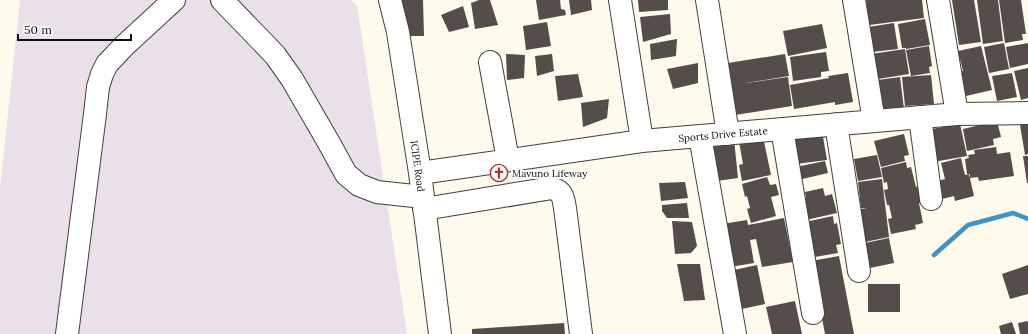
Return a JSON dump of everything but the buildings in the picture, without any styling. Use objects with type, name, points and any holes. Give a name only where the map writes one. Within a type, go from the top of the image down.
[{"type":"street","points":[[67,334],[98,87],[102,74],[108,64],[124,46],[174,0]]},
{"type":"street","points":[[222,0],[275,54],[292,79],[346,174],[360,185],[377,192],[424,203],[552,188],[558,190],[563,197],[565,208],[581,334]]},
{"type":"street","name":"ICIPE Road","points":[[390,0],[398,32],[420,173],[440,334]]},
{"type":"street","points":[[620,0],[642,142]]},
{"type":"street","points":[[707,0],[728,134]]},
{"type":"street","points":[[854,0],[874,121]]},
{"type":"street","points":[[938,0],[957,114]]},
{"type":"street","points":[[490,62],[508,160]]},
{"type":"street","name":"Sports Drive Estate","points":[[420,173],[642,142],[700,136],[957,114],[1028,113]]},
{"type":"street","points":[[920,117],[931,198]]},
{"type":"street","points":[[836,124],[859,271]]},
{"type":"street","points":[[782,129],[813,313]]},
{"type":"street","points":[[700,136],[735,334]]},
{"type":"shaded area","points":[[20,0],[352,0],[357,6],[407,334],[0,334],[0,189]]},
{"type":"waterway","points":[[934,255],[968,225],[1013,213],[1028,219]]},
{"type":"place","name":"Mavuno Lifeway","points":[[499,173]]}]
